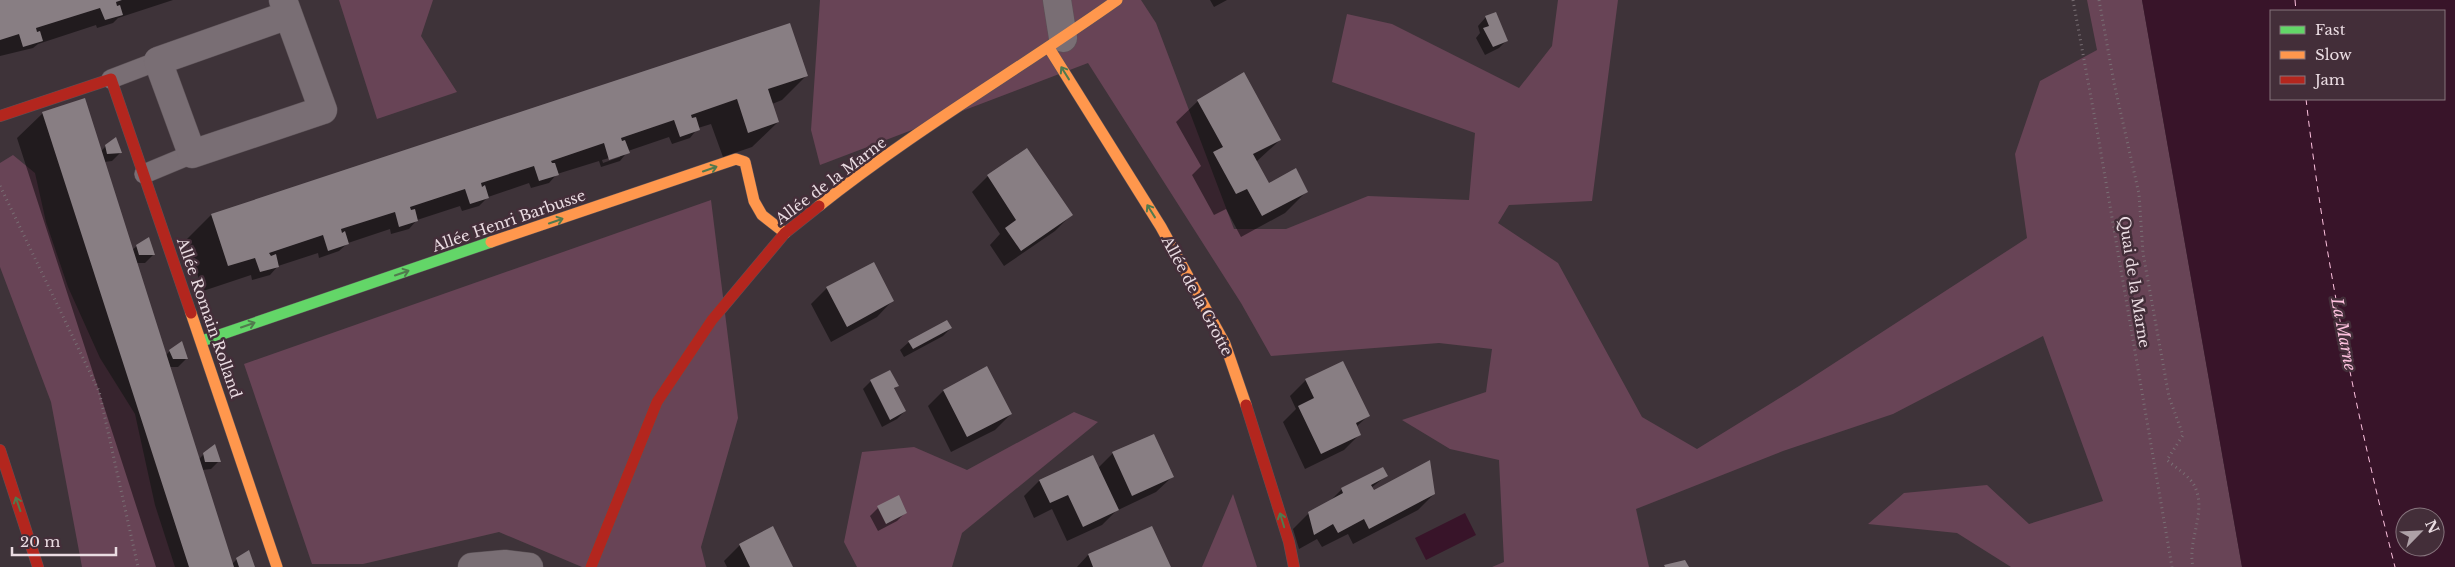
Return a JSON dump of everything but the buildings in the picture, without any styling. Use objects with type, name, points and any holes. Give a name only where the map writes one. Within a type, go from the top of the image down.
[{"type":"street","name":"Allée de la Grotte","points":[[1056,0],[1056,44],[1161,227],[1225,344],[1241,389],[1294,567]]},
{"type":"street","name":"Allée de la Marne","points":[[591,567],[657,402],[712,320],[785,233],[862,172],[1056,44],[1117,0]]},
{"type":"street","points":[[286,7],[323,110],[192,154],[158,61],[286,7]]},
{"type":"street","points":[[0,116],[111,78]]},
{"type":"street","name":"Allée Romain Rolland","points":[[111,78],[202,341],[277,567]]},
{"type":"street","name":"Allée Henri Barbusse","points":[[202,341],[736,159],[745,162],[754,201],[762,216],[785,233]]},
{"type":"street","points":[[0,450],[38,567]]},
{"type":"street","points":[[472,567],[505,564],[529,567]]},
{"type":"lane","points":[[111,78],[158,61]]},
{"type":"lane","points":[[144,174],[192,154]]},
{"type":"path","name":"Quai de la Marne","points":[[2073,0],[2098,130],[2172,567]]},
{"type":"path","points":[[2099,0],[2114,83],[2138,194],[2143,253],[2169,397],[2183,435],[2167,460],[2195,485],[2199,507],[2191,548],[2193,567]]},
{"type":"path","points":[[0,186],[100,391],[138,567]]},
{"type":"shaded area","points":[[339,0],[433,0],[421,36],[457,92],[377,119]]},
{"type":"shaded area","points":[[820,0],[1141,0],[1156,23],[1234,229],[1286,229],[1368,196],[1469,200],[1475,133],[1332,82],[1347,14],[1392,24],[1519,88],[1552,46],[1558,0],[1618,0],[1592,201],[1509,205],[1498,223],[1558,263],[1642,417],[1697,449],[1799,386],[2027,238],[2015,154],[2040,81],[2097,50],[2087,0],[2142,0],[2242,567],[2011,567],[1957,533],[1868,524],[1904,493],[1987,485],[2029,524],[2103,501],[2043,336],[1893,414],[1783,451],[1636,509],[1649,567],[1492,567],[1504,562],[1499,460],[1450,449],[1402,420],[1486,392],[1492,349],[1439,343],[1271,356],[1241,303],[1088,63],[820,165],[811,130]]},
{"type":"shaded area","points":[[13,155],[35,173],[46,222],[68,287],[100,358],[135,414],[155,505],[175,567],[82,567],[51,402],[0,267],[0,163]]},
{"type":"shaded area","points":[[711,200],[738,418],[701,547],[706,567],[582,567],[499,532],[363,564],[312,564],[244,364]]},
{"type":"shaded area","points":[[1074,412],[1098,422],[962,533],[952,567],[857,567],[844,542],[862,452],[914,447],[967,470]]},
{"type":"shaded area","points":[[1233,494],[1257,567],[1202,567]]},
{"type":"water","name":"La Marne","points":[[2142,0],[2455,0],[2455,567],[2242,567]]},
{"type":"water","points":[[1465,513],[1476,535],[1426,560],[1415,538]]},
{"type":"ferry route","points":[[2295,0],[2296,10]]},
{"type":"ferry route","points":[[2306,100],[2322,217],[2354,393],[2395,567]]},
{"type":"traffic: fast","points":[[202,341],[491,242]]},
{"type":"traffic: slow","points":[[819,206],[928,126],[1117,0]]},
{"type":"traffic: slow","points":[[1049,48],[1161,227],[1225,344],[1246,405]]},
{"type":"traffic: slow","points":[[491,242],[736,159],[745,162],[754,201],[762,215],[785,233]]},
{"type":"traffic: slow","points":[[191,313],[277,567]]},
{"type":"traffic: jam","points":[[0,116],[111,79],[191,313]]},
{"type":"traffic: jam","points":[[591,567],[657,402],[712,320],[785,233],[819,206]]},
{"type":"traffic: jam","points":[[1246,405],[1289,542],[1294,567]]},
{"type":"traffic: jam","points":[[0,450],[38,567]]}]
